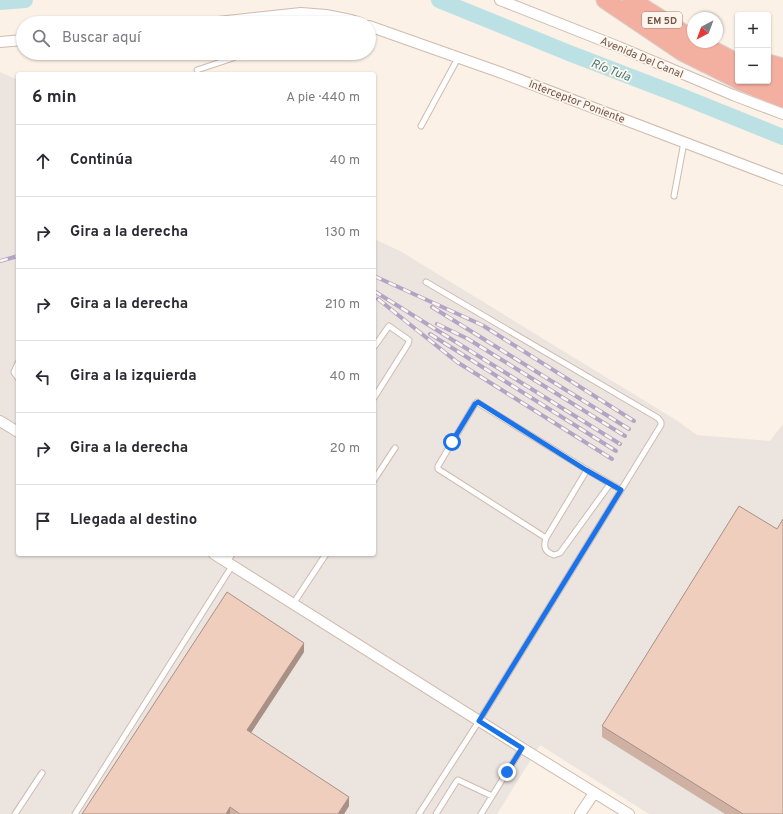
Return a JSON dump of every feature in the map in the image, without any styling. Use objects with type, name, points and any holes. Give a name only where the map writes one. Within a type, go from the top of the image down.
[{"type":"highway","name":"EM 5D","points":[[606,0],[682,52],[735,79]]},
{"type":"highway","name":"EM 5D","points":[[632,0],[687,35]]},
{"type":"highway","points":[[632,0],[650,4],[687,27]]},
{"type":"highway","points":[[723,46],[735,52]]},
{"type":"highway","points":[[709,48],[735,61]]},
{"type":"highway","points":[[771,64],[783,67]]},
{"type":"highway","points":[[771,77],[783,83]]},
{"type":"highway","name":"EM 5D","points":[[746,84],[783,99]]},
{"type":"street","name":"Avenida Del Canal","points":[[500,0],[512,2],[733,95],[783,114]]},
{"type":"street","points":[[274,16],[302,13],[331,16]]},
{"type":"street","name":"Interceptor Poniente","points":[[376,29],[509,76],[783,180]]},
{"type":"street","points":[[0,42],[16,41]]},
{"type":"street","points":[[0,421],[16,431]]},
{"type":"street","points":[[219,556],[230,561],[293,604],[629,814]]},
{"type":"street","points":[[580,814],[594,793]]},
{"type":"lane","points":[[421,126],[458,58]]},
{"type":"lane","points":[[197,70],[228,60]]},
{"type":"lane","points":[[674,196],[684,142]]},
{"type":"lane","points":[[419,814],[479,721],[661,425],[658,418],[426,282]]},
{"type":"lane","points":[[376,344],[389,326],[408,340],[408,344],[376,395]]},
{"type":"lane","points":[[546,538],[438,469],[438,466],[456,435],[475,404],[478,402],[586,470],[621,490]]},
{"type":"lane","points":[[376,477],[395,448]]},
{"type":"lane","points":[[586,470],[546,538],[544,546],[545,550],[554,555],[560,553],[610,484]]},
{"type":"lane","points":[[293,604],[323,556]]},
{"type":"lane","points":[[75,814],[230,561]]},
{"type":"lane","points":[[481,814],[522,748]]},
{"type":"lane","points":[[16,814],[42,773]]},
{"type":"lane","points":[[436,814],[458,780],[492,796]]},
{"type":"shaded area","points":[[0,72],[16,79],[16,556],[376,556],[376,240],[400,251],[676,420],[697,435],[770,441],[783,424],[783,814],[649,814],[540,745],[497,814],[0,814]]},
{"type":"building","points":[[739,506],[777,529],[783,519],[783,814],[743,814],[602,726]]},
{"type":"building","points":[[227,592],[304,643],[247,730],[349,797],[338,814],[240,814],[230,807],[226,814],[82,814]]},
{"type":"waterway","name":"Río Tula","points":[[0,2],[25,0]]},
{"type":"waterway","name":"Río Tula","points":[[439,0],[783,137]]},
{"type":"railway","points":[[0,261],[16,257]]},
{"type":"railway","points":[[376,277],[482,325],[634,421]]},
{"type":"railway","points":[[376,292],[620,444]]},
{"type":"railway","points":[[378,299],[457,362],[612,459]]},
{"type":"railway","points":[[432,307],[629,429]]},
{"type":"railway","points":[[437,324],[468,339],[625,436]]},
{"type":"railway","points":[[430,334],[616,451]]},
{"type":"route","points":[[452,442],[475,404],[478,402],[586,470],[621,490],[479,721],[522,748],[507,772]]}]
